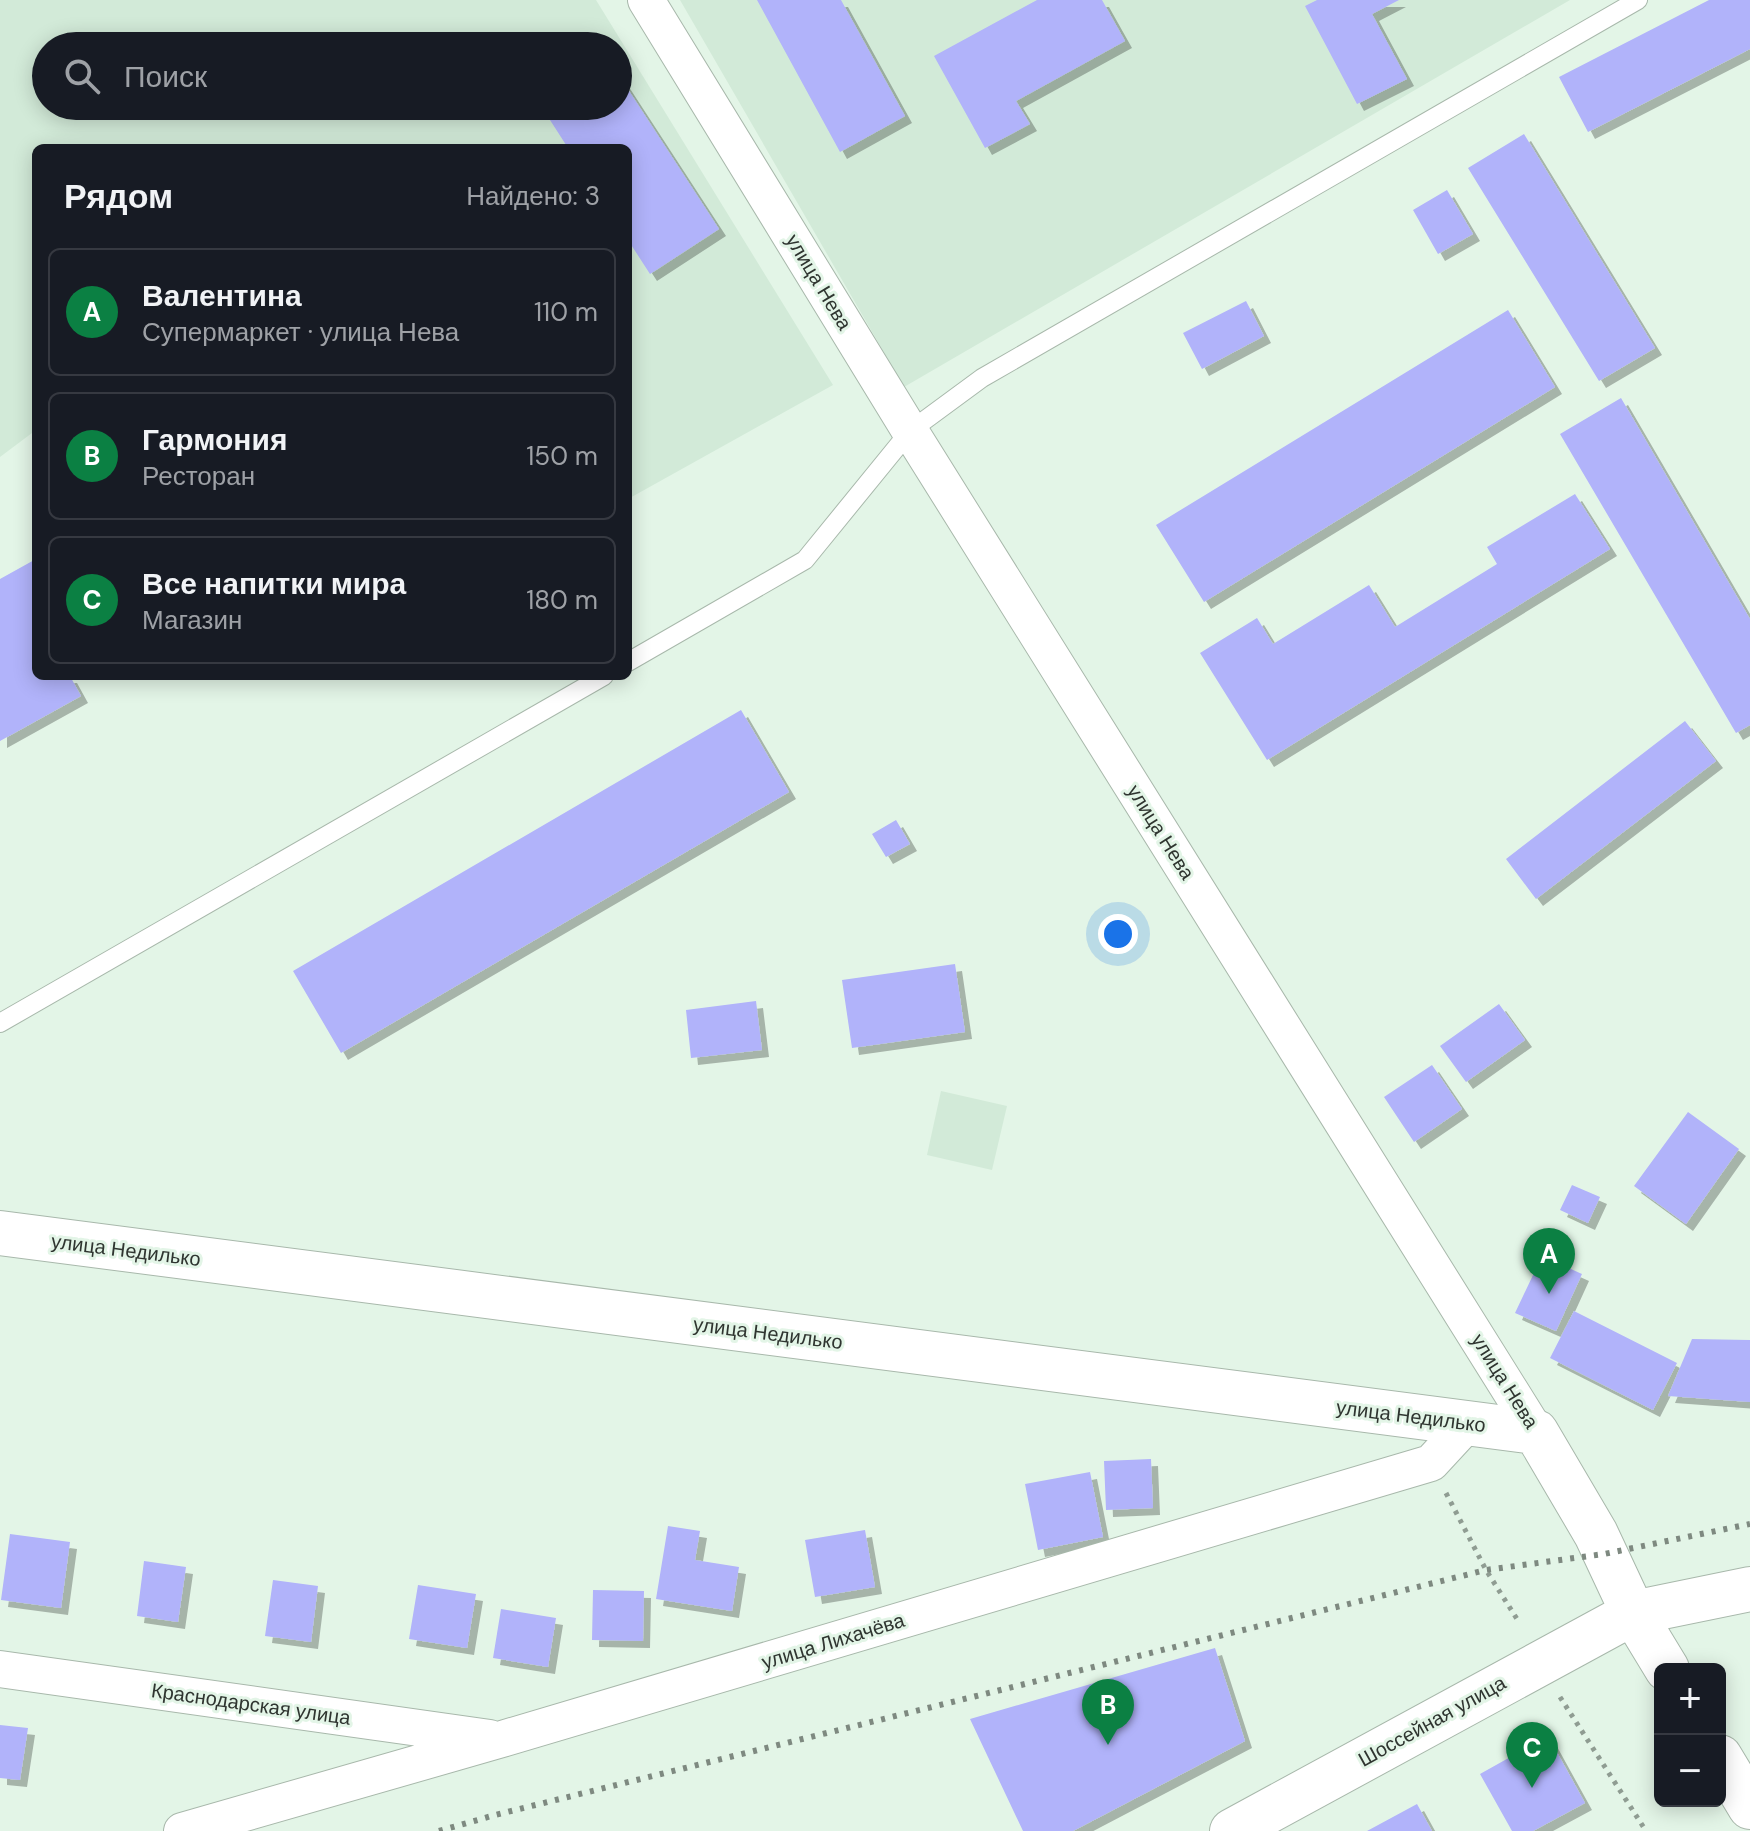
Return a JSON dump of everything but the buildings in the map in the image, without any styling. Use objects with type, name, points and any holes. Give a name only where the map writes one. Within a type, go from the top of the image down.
[{"type":"main road","name":"улица Недилько","points":[[0,1233],[1536,1432]]},
{"type":"main road","name":"улица Нева","points":[[1536,1432],[1596,1534],[1633,1613],[1663,1663]]},
{"type":"main road","name":"Шоссейная улица","points":[[1232,1831],[1633,1613],[1750,1589]]},
{"type":"main road","points":[[1726,1767],[1750,1807]]},
{"type":"street","name":"улица Нева","points":[[646,0],[910,431],[1536,1432]]},
{"type":"street","points":[[1431,1463],[1468,1423]]},
{"type":"street","name":"улица Лихачёва","points":[[182,1831],[1431,1463]]},
{"type":"street","name":"Краснодарская улица","points":[[0,1669],[502,1739]]},
{"type":"lane","points":[[632,660],[805,560],[910,431],[982,378],[1638,0]]},
{"type":"lane","points":[[0,1023],[597,680]]},
{"type":"path","points":[[1431,1463],[1486,1570],[1517,1619]]},
{"type":"path","points":[[1555,1690],[1646,1831]]},
{"type":"shaded area","points":[[0,0],[596,0],[616,32],[32,32],[32,120],[632,120],[632,58],[833,385],[632,497],[632,144],[32,144],[32,433],[0,457]]},
{"type":"shaded area","points":[[680,0],[1570,0],[904,387]]},
{"type":"shaded area","points":[[941,1091],[1007,1106],[992,1170],[927,1155]]},
{"type":"railway","points":[[439,1831],[1486,1570],[1604,1554],[1750,1524]]},
{"type":"place","name":"Валентина","points":[[1549,1294]]},
{"type":"place","name":"Гармония","points":[[1108,1745]]},
{"type":"place","name":"Все напитки мира","points":[[1532,1788]]}]
